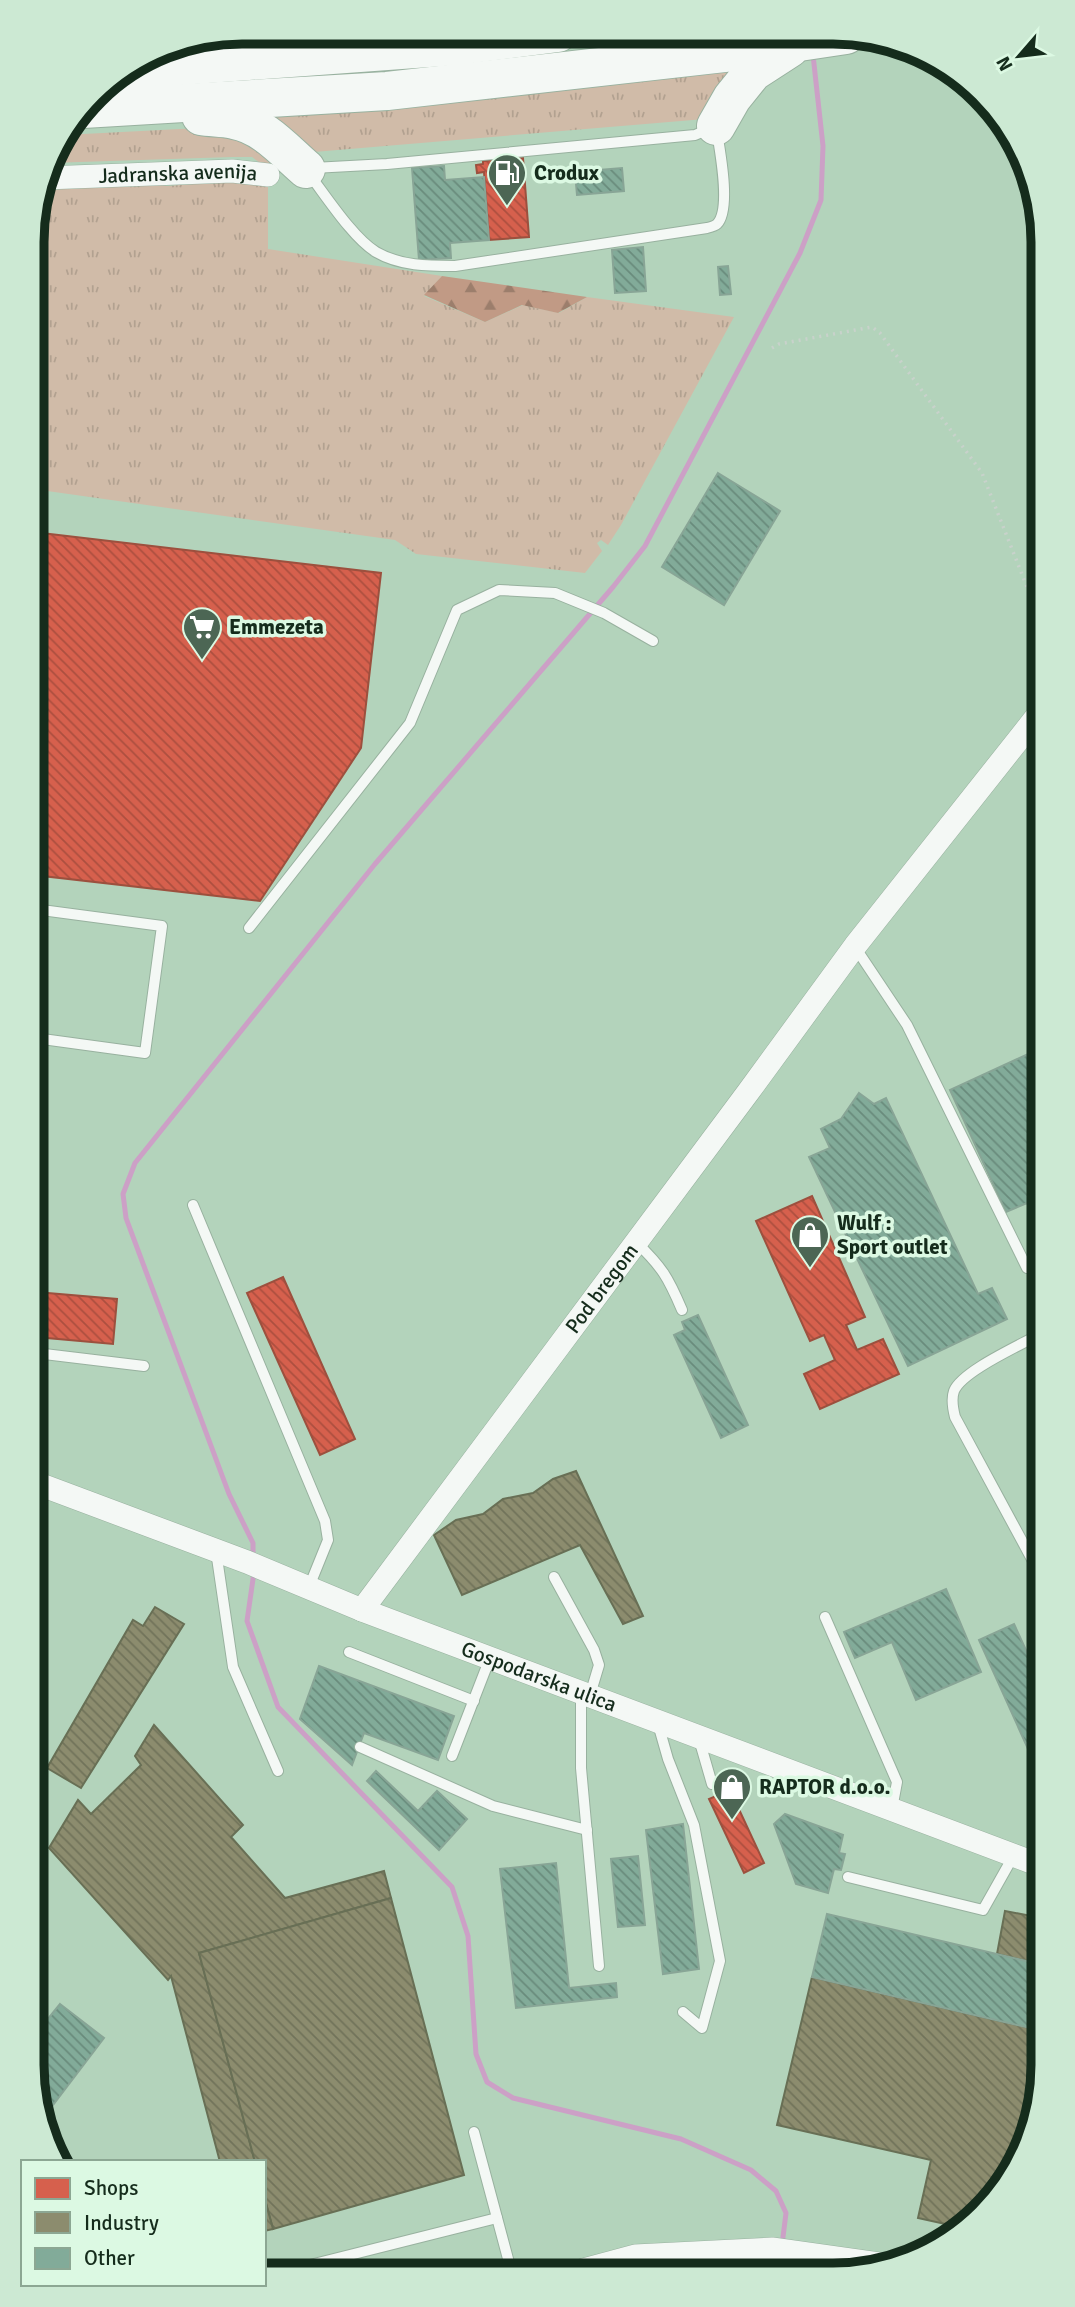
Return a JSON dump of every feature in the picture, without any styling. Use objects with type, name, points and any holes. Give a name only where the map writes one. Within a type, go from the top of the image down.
[{"type":"highway","points":[[145,69],[472,44]]},
{"type":"highway","points":[[96,108],[387,91],[786,44]]},
{"type":"highway","points":[[716,126],[732,98],[752,72],[811,44]]},
{"type":"highway","points":[[152,105],[249,124],[263,131],[287,172]]},
{"type":"street","name":"Jadranska avenija","points":[[55,178],[232,171],[287,172]]},
{"type":"street","name":"Pod bregom","points":[[362,1611],[855,946],[1031,724]]},
{"type":"street","name":"Gospodarska ulica","points":[[44,1486],[258,1566],[362,1611],[892,1809],[1030,1857]]},
{"type":"street","points":[[609,2263],[635,2256],[781,2251],[861,2262]]},
{"type":"lane","points":[[716,126],[725,200],[717,224],[707,228],[455,266],[420,266],[376,252],[287,172],[695,135],[716,126]]},
{"type":"lane","points":[[249,929],[410,723],[457,610],[499,590],[555,593],[604,613],[653,640]]},
{"type":"lane","points":[[44,910],[162,926],[145,1053],[44,1039]]},
{"type":"lane","points":[[855,946],[907,1025],[1027,1268]]},
{"type":"lane","points":[[193,1205],[325,1521],[328,1540],[309,1587]]},
{"type":"lane","points":[[636,1242],[660,1266],[682,1310]]},
{"type":"lane","points":[[1031,1339],[976,1369],[960,1382],[954,1391],[952,1405],[955,1418],[1031,1558]]},
{"type":"lane","points":[[44,1354],[144,1366]]},
{"type":"lane","points":[[216,1551],[233,1667],[278,1771]]},
{"type":"lane","points":[[554,1577],[594,1650],[599,1665],[585,1694],[581,1768],[599,1966]]},
{"type":"lane","points":[[825,1617],[897,1782],[892,1809]]},
{"type":"lane","points":[[349,1652],[474,1701]]},
{"type":"lane","points":[[452,1756],[490,1658]]},
{"type":"lane","points":[[657,1721],[668,1759],[694,1825],[720,1961],[702,2028],[682,2012]]},
{"type":"lane","points":[[698,1737],[712,1784]]},
{"type":"lane","points":[[360,1747],[493,1806],[587,1830]]},
{"type":"lane","points":[[848,1877],[984,1910],[1030,1857]]},
{"type":"lane","points":[[474,2132],[509,2263]]},
{"type":"lane","points":[[318,2263],[497,2218]]},
{"type":"path","points":[[772,348],[779,344],[872,327],[880,333],[982,473],[1031,597]]},
{"type":"green space","points":[[731,70],[705,119],[302,153],[267,117]]},
{"type":"green space","points":[[199,128],[246,138],[272,164],[264,166],[252,157],[60,163],[76,134]]},
{"type":"green space","points":[[230,181],[261,182],[268,187],[268,249],[442,276],[424,296],[485,322],[523,305],[559,313],[587,297],[734,317],[621,525],[608,545],[601,540],[597,543],[602,551],[585,573],[416,554],[395,540],[44,491],[44,228],[50,190],[148,182],[167,186]]},
{"type":"green space","points":[[442,276],[587,297],[558,313],[522,305],[485,322],[424,295]]},
{"type":"building: Shops","name":"Crodux","points":[[523,158],[529,237],[489,240],[484,172],[477,173],[476,165],[483,164],[483,161]]},
{"type":"building: Shops","name":"Emmezeta","points":[[44,533],[381,573],[361,748],[260,901],[44,876]]},
{"type":"building: Shops","name":"Wulf : Sport outlet","points":[[812,1196],[865,1317],[846,1325],[857,1350],[883,1339],[899,1374],[820,1409],[804,1374],[835,1360],[824,1335],[810,1341],[756,1221]]},
{"type":"building: Shops","points":[[283,1277],[355,1439],[320,1455],[247,1293]]},
{"type":"building: Shops","points":[[44,1293],[117,1299],[113,1344],[44,1338]]},
{"type":"building: Shops","points":[[730,1790],[764,1863],[744,1873],[709,1799]]},
{"type":"building: Industry","points":[[576,1471],[643,1616],[623,1624],[580,1545],[462,1595],[434,1535],[456,1520],[483,1514],[503,1499],[533,1493],[553,1479]]},
{"type":"building: Industry","points":[[155,1607],[184,1624],[81,1788],[47,1768],[133,1620],[143,1626]]},
{"type":"building: Industry","points":[[154,1725],[243,1825],[231,1837],[285,1898],[384,1871],[391,1898],[199,1953],[254,2160],[219,2160],[171,1976],[168,1980],[49,1848],[78,1800],[91,1814],[141,1765],[135,1756]]},
{"type":"building: Industry","points":[[391,1898],[464,2175],[273,2229],[266,2203],[266,2160],[254,2160],[199,1953]]},
{"type":"building: Industry","points":[[1005,1911],[1031,1916],[1031,1962],[997,1954]]},
{"type":"building: Industry","points":[[812,1977],[1031,2028],[1031,2079],[1021,2129],[1011,2153],[990,2186],[964,2214],[950,2225],[918,2218],[931,2160],[777,2125]]},
{"type":"building: Industry","points":[[266,2203],[273,2229],[266,2231]]},
{"type":"building: Other","points":[[444,166],[445,180],[484,177],[489,240],[450,243],[451,258],[419,260],[412,168]]},
{"type":"building: Other","points":[[622,168],[624,191],[577,195],[575,172]]},
{"type":"building: Other","points":[[643,247],[646,291],[615,293],[612,250]]},
{"type":"building: Other","points":[[728,266],[731,294],[720,295],[718,267]]},
{"type":"building: Other","points":[[718,473],[780,511],[724,605],[662,567]]},
{"type":"building: Other","points":[[1031,1053],[1031,1212],[1027,1203],[1006,1212],[950,1090]]},
{"type":"building: Other","points":[[859,1093],[874,1104],[886,1098],[978,1294],[992,1288],[1007,1319],[908,1366],[809,1157],[830,1148],[821,1129],[841,1119]]},
{"type":"building: Other","points":[[698,1315],[748,1425],[721,1438],[674,1335],[685,1330],[682,1322]]},
{"type":"building: Other","points":[[946,1589],[981,1672],[916,1700],[892,1642],[855,1658],[844,1632]]},
{"type":"building: Other","points":[[1014,1624],[1031,1661],[1031,1756],[979,1640]]},
{"type":"building: Other","points":[[319,1666],[454,1716],[438,1760],[364,1733],[352,1765],[300,1719]]},
{"type":"building: Other","points":[[376,1771],[418,1811],[437,1791],[467,1819],[439,1850],[367,1781]]},
{"type":"building: Other","points":[[785,1814],[843,1835],[839,1853],[845,1854],[841,1870],[834,1869],[828,1893],[796,1884],[774,1824]]},
{"type":"building: Other","points":[[683,1824],[699,1969],[663,1974],[646,1830]]},
{"type":"building: Other","points":[[638,1856],[645,1925],[618,1927],[611,1859]]},
{"type":"building: Other","points":[[556,1863],[569,1988],[616,1983],[617,1997],[516,2008],[500,1869]]},
{"type":"building: Other","points":[[827,1914],[1031,1962],[1031,2028],[812,1977]]},
{"type":"building: Other","points":[[60,2004],[104,2038],[49,2111],[45,2092],[44,2024]]},
{"type":"waterway","points":[[253,1559],[253,1543],[229,1494],[126,1218],[123,1194],[135,1163],[375,864],[613,587],[645,546],[800,253],[821,200],[823,146],[813,55]]},
{"type":"waterway","points":[[254,1572],[247,1621],[278,1707],[452,1887],[468,1936],[476,2054],[487,2082],[513,2098],[681,2139],[751,2170],[776,2191],[786,2213],[782,2245]]},
{"type":"waterway","points":[[780,2263],[781,2255]]},
{"type":"place","name":"Crodux","points":[[507,207]]},
{"type":"place","name":"Emmezeta","points":[[202,661]]},
{"type":"place","name":"Wulf : Sport outlet","points":[[810,1269]]},
{"type":"place","name":"RAPTOR d.o.o.","points":[[732,1821]]}]
